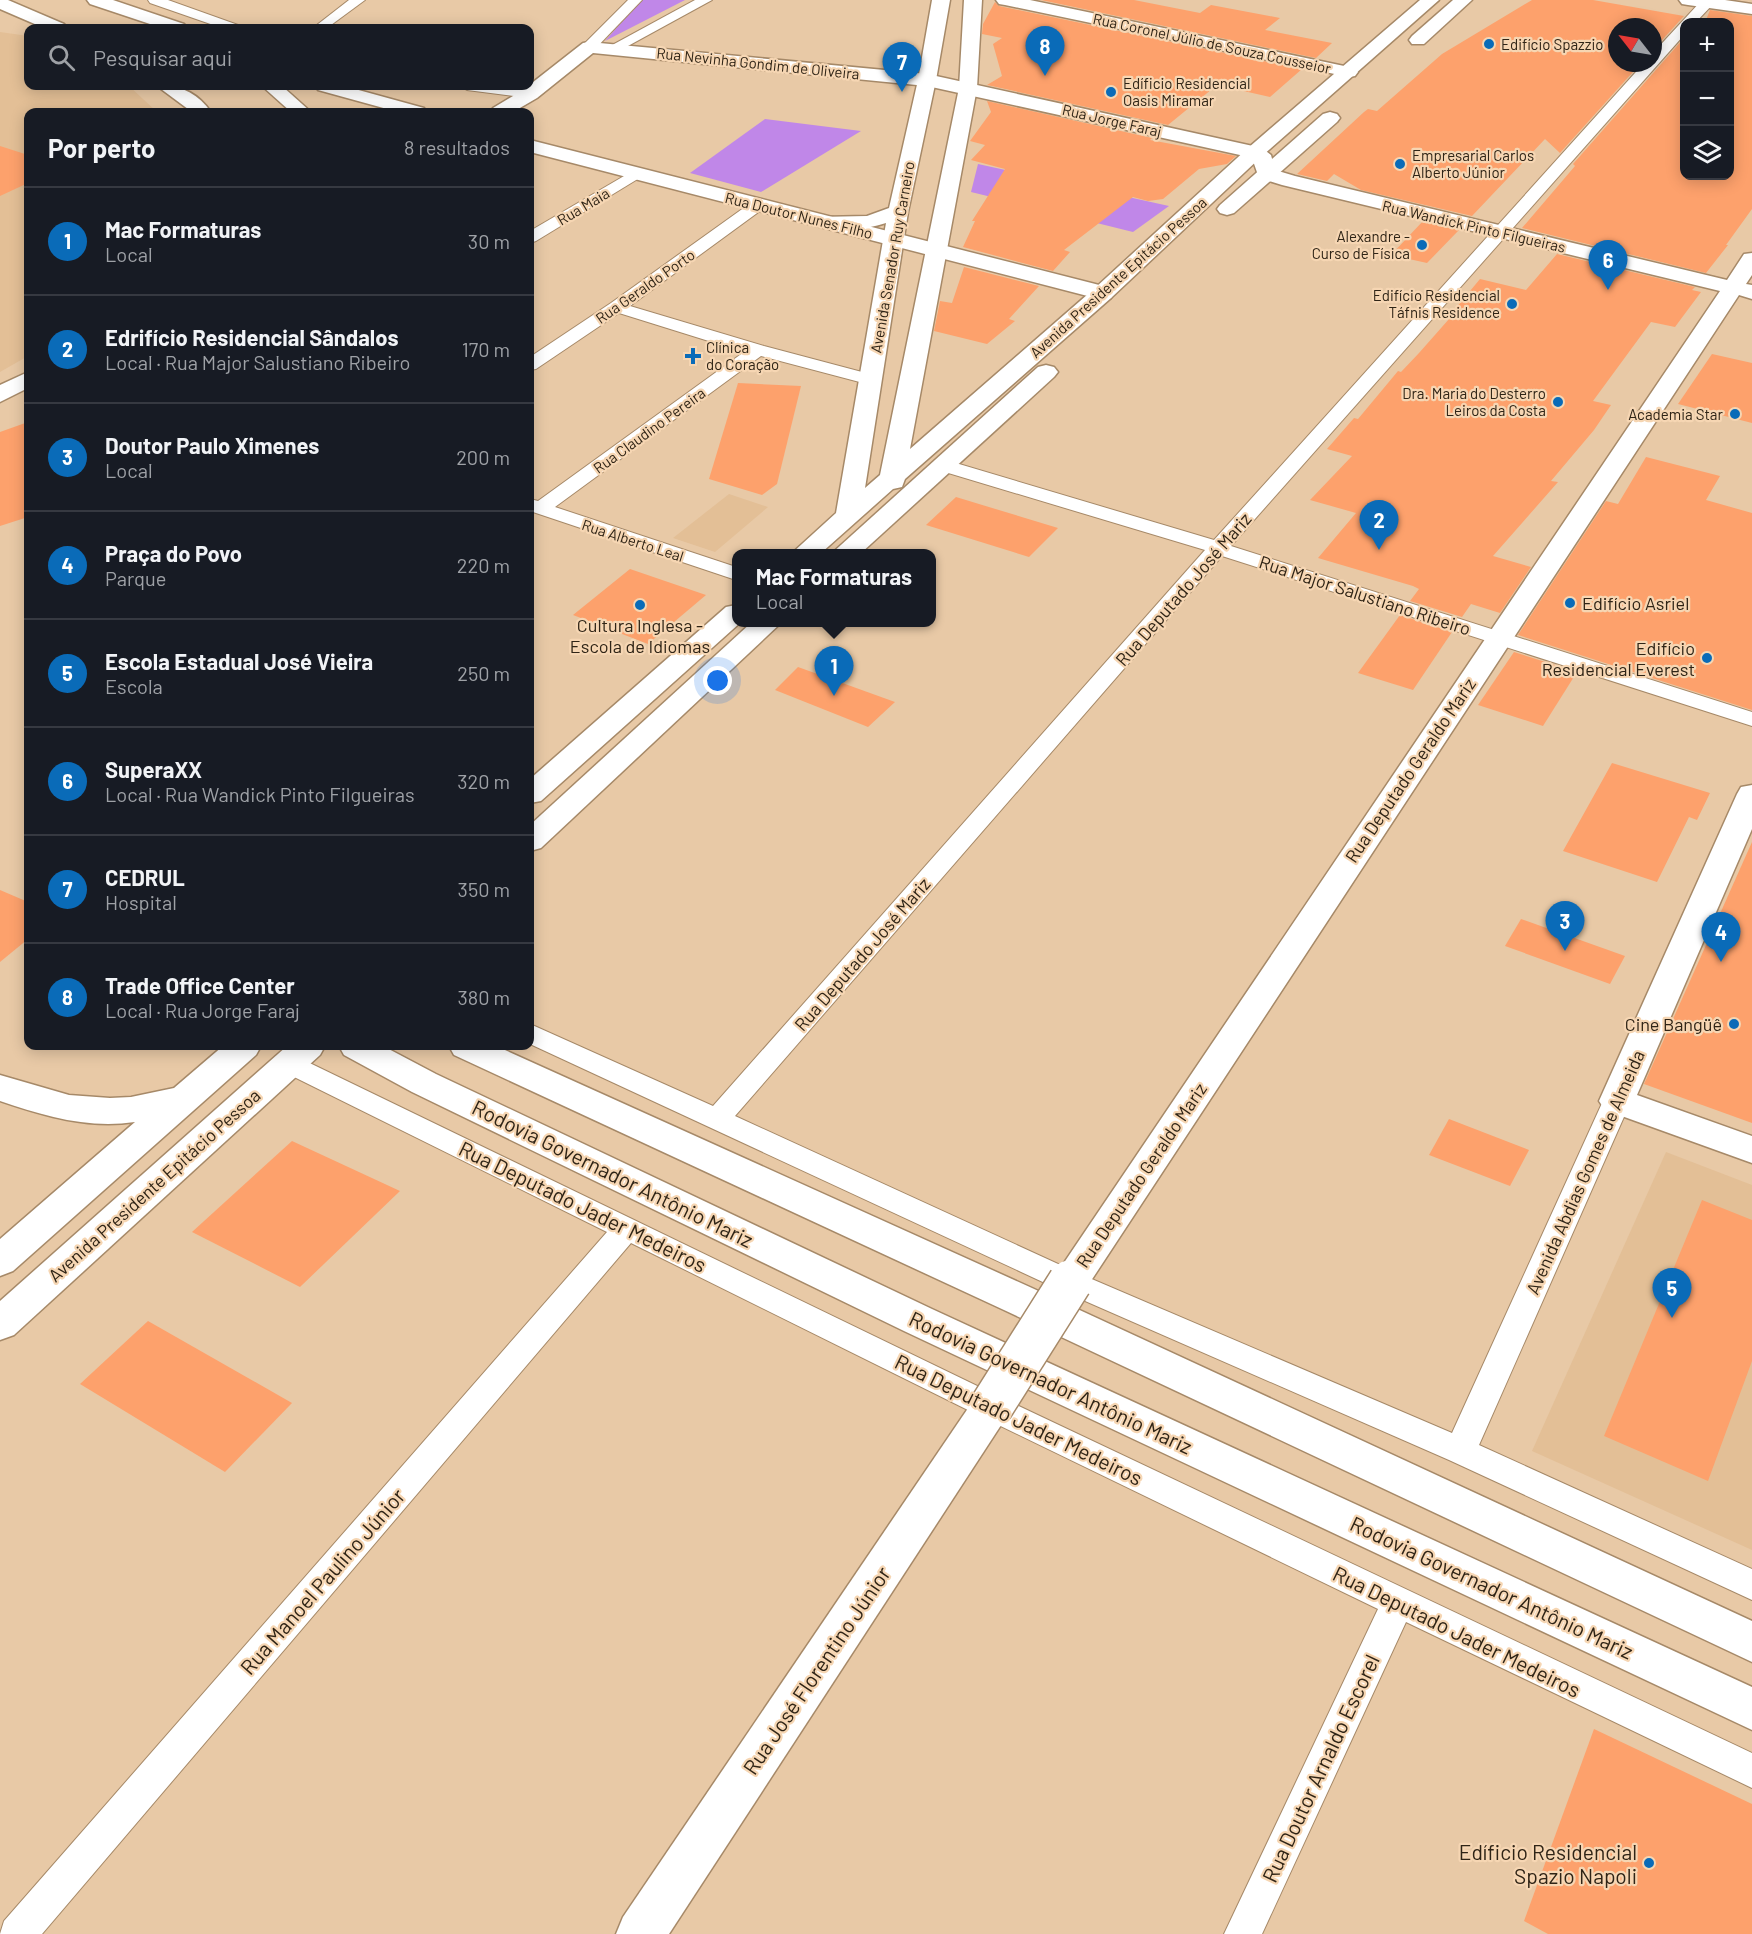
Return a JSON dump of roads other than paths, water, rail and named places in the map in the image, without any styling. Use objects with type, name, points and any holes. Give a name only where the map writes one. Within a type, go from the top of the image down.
[{"type":"main road","points":[[96,0],[166,24]]},
{"type":"main road","points":[[127,0],[194,24]]},
{"type":"main road","name":"Avenida Senador Ruy Carneiro","points":[[848,515],[898,212],[927,80],[941,0]]},
{"type":"main road","points":[[898,504],[892,476],[968,88],[973,0]]},
{"type":"main road","name":"Rua Coronel Júlio de Souza Cousseior","points":[[1005,0],[1348,72]]},
{"type":"main road","name":"Avenida Presidente Epitácio Pessoa","points":[[810,549],[1102,293],[1255,152],[1430,0]]},
{"type":"main road","points":[[1404,52],[1463,0]]},
{"type":"main road","points":[[1688,0],[1752,9]]},
{"type":"main road","points":[[0,3],[49,24]]},
{"type":"main road","points":[[507,108],[530,94],[589,47]]},
{"type":"main road","name":"Rua Nevinha Gondim de Oliveira","points":[[589,47],[927,80],[968,88]]},
{"type":"main road","name":"Rua Jorge Faraj","points":[[968,88],[1255,152]]},
{"type":"main road","points":[[173,90],[190,100],[198,108]]},
{"type":"main road","points":[[276,90],[297,108]]},
{"type":"main road","points":[[339,90],[403,108]]},
{"type":"main road","name":"Avenida Presidente Epitácio Pessoa","points":[[1215,220],[1342,107]]},
{"type":"main road","name":"Rua Doutor Nunes Filho","points":[[534,147],[1102,293]]},
{"type":"main road","points":[[1255,152],[1261,155],[1262,178]]},
{"type":"main road","name":"Rua Wandick Pinto Filgueiras","points":[[1232,175],[1262,178],[1743,290]]},
{"type":"main road","points":[[825,221],[869,222],[898,212]]},
{"type":"main road","name":"Rua Deputado Geraldo Mariz","points":[[991,1407],[1070,1282],[1498,638],[1743,290],[1752,259]]},
{"type":"main road","name":"Avenida Presidente Epitácio Pessoa","points":[[849,549],[1059,361]]},
{"type":"main road","points":[[0,395],[24,381]]},
{"type":"main road","points":[[534,790],[732,617]]},
{"type":"main road","points":[[534,837],[764,627]]},
{"type":"main road","name":"Avenida Abdias Gomes de Almeida","points":[[1617,1101],[1752,795]]},
{"type":"main road","points":[[0,1261],[240,1050]]},
{"type":"main road","name":"Rodovia Governador Antônio Mariz","points":[[363,1050],[424,1083],[918,1320],[1752,1709]]},
{"type":"main road","points":[[475,1050],[1007,1294],[1752,1642]]},
{"type":"main road","name":"Avenida Presidente Epitácio Pessoa","points":[[0,1324],[298,1054]]},
{"type":"main road","points":[[0,1088],[72,1109],[96,1113],[147,1109],[188,1097]]},
{"type":"main road","points":[[1617,1101],[1752,1150]]},
{"type":"main road","name":"Rua José Florentino Júnior","points":[[640,1934],[991,1407]]},
{"type":"street","points":[[154,0],[222,24]]},
{"type":"street","points":[[325,24],[358,0]]},
{"type":"street","points":[[589,47],[635,0]]},
{"type":"street","points":[[612,49],[705,0]]},
{"type":"street","points":[[1693,18],[1707,3]]},
{"type":"street","name":"Rua Deputado José Mariz","points":[[1662,51],[1680,31]]},
{"type":"street","name":"Rua Deputado José Mariz","points":[[718,1118],[1218,548],[1643,72]]},
{"type":"street","points":[[498,90],[530,94]]},
{"type":"street","name":"Rua Maia","points":[[534,236],[636,174]]},
{"type":"street","name":"Rua Geraldo Porto","points":[[534,362],[617,307],[758,205]]},
{"type":"street","points":[[617,307],[758,350],[871,380]]},
{"type":"street","name":"Rua Claudino Pereira","points":[[535,507],[758,350]]},
{"type":"street","name":"Rua Major Salustiano Ribeiro","points":[[942,465],[1218,548],[1752,719]]},
{"type":"street","name":"Rua Alberto Leal","points":[[535,507],[732,573]]},
{"type":"street","points":[[534,1036],[718,1118],[1070,1282],[1460,1451],[1752,1585]]},
{"type":"street","name":"Rua Deputado Jader Medeiros","points":[[298,1054],[627,1228],[991,1407],[1752,1772]]},
{"type":"street","name":"Avenida Abdias Gomes de Almeida","points":[[1460,1451],[1617,1101]]},
{"type":"street","name":"Rua Manoel Paulino Júnior","points":[[17,1934],[627,1228]]},
{"type":"street","name":"Rua Doutor Arnaldo Escorel","points":[[1243,1934],[1398,1603]]},
{"type":"place","name":"Edifício Spazzio","points":[[1489,44]]},
{"type":"place","name":"Trade Office Center","points":[[1045,76]]},
{"type":"place","name":"CEDRUL","points":[[902,92]]},
{"type":"place","name":"Edíficio Residencial Oasis Miramar","points":[[1111,92]]},
{"type":"place","name":"Empresarial Carlos Alberto Júnior","points":[[1400,164]]},
{"type":"place","name":"Alexandre - Curso de Física","points":[[1422,245]]},
{"type":"place","name":"SuperaXX","points":[[1608,290]]},
{"type":"place","name":"Edifício Residencial Táfnis Residence","points":[[1512,304]]},
{"type":"place","name":"Clínica do Coração","points":[[693,356]]},
{"type":"place","name":"Dra. Maria do Desterro Leiros da Costa","points":[[1558,402]]},
{"type":"place","name":"Academia Star","points":[[1735,414]]},
{"type":"place","name":"Edrifício Residencial Sândalos","points":[[1379,550]]},
{"type":"place","name":"Edifício Asriel","points":[[1570,603]]},
{"type":"place","name":"Cultura Inglesa - Escola de Idiomas","points":[[640,605]]},
{"type":"place","name":"Edifício Residencial Everest","points":[[1707,658]]},
{"type":"place","name":"Mac Formaturas","points":[[834,696]]},
{"type":"place","name":"Doutor Paulo Ximenes","points":[[1565,951]]},
{"type":"place","name":"Praça do Povo","points":[[1721,962]]},
{"type":"place","name":"Cine Bangüê","points":[[1734,1024]]},
{"type":"place","name":"Escola Estadual José Vieira","points":[[1672,1318]]},
{"type":"place","name":"Edíficio Residencial Spazio Napoli","points":[[1649,1863]]}]
